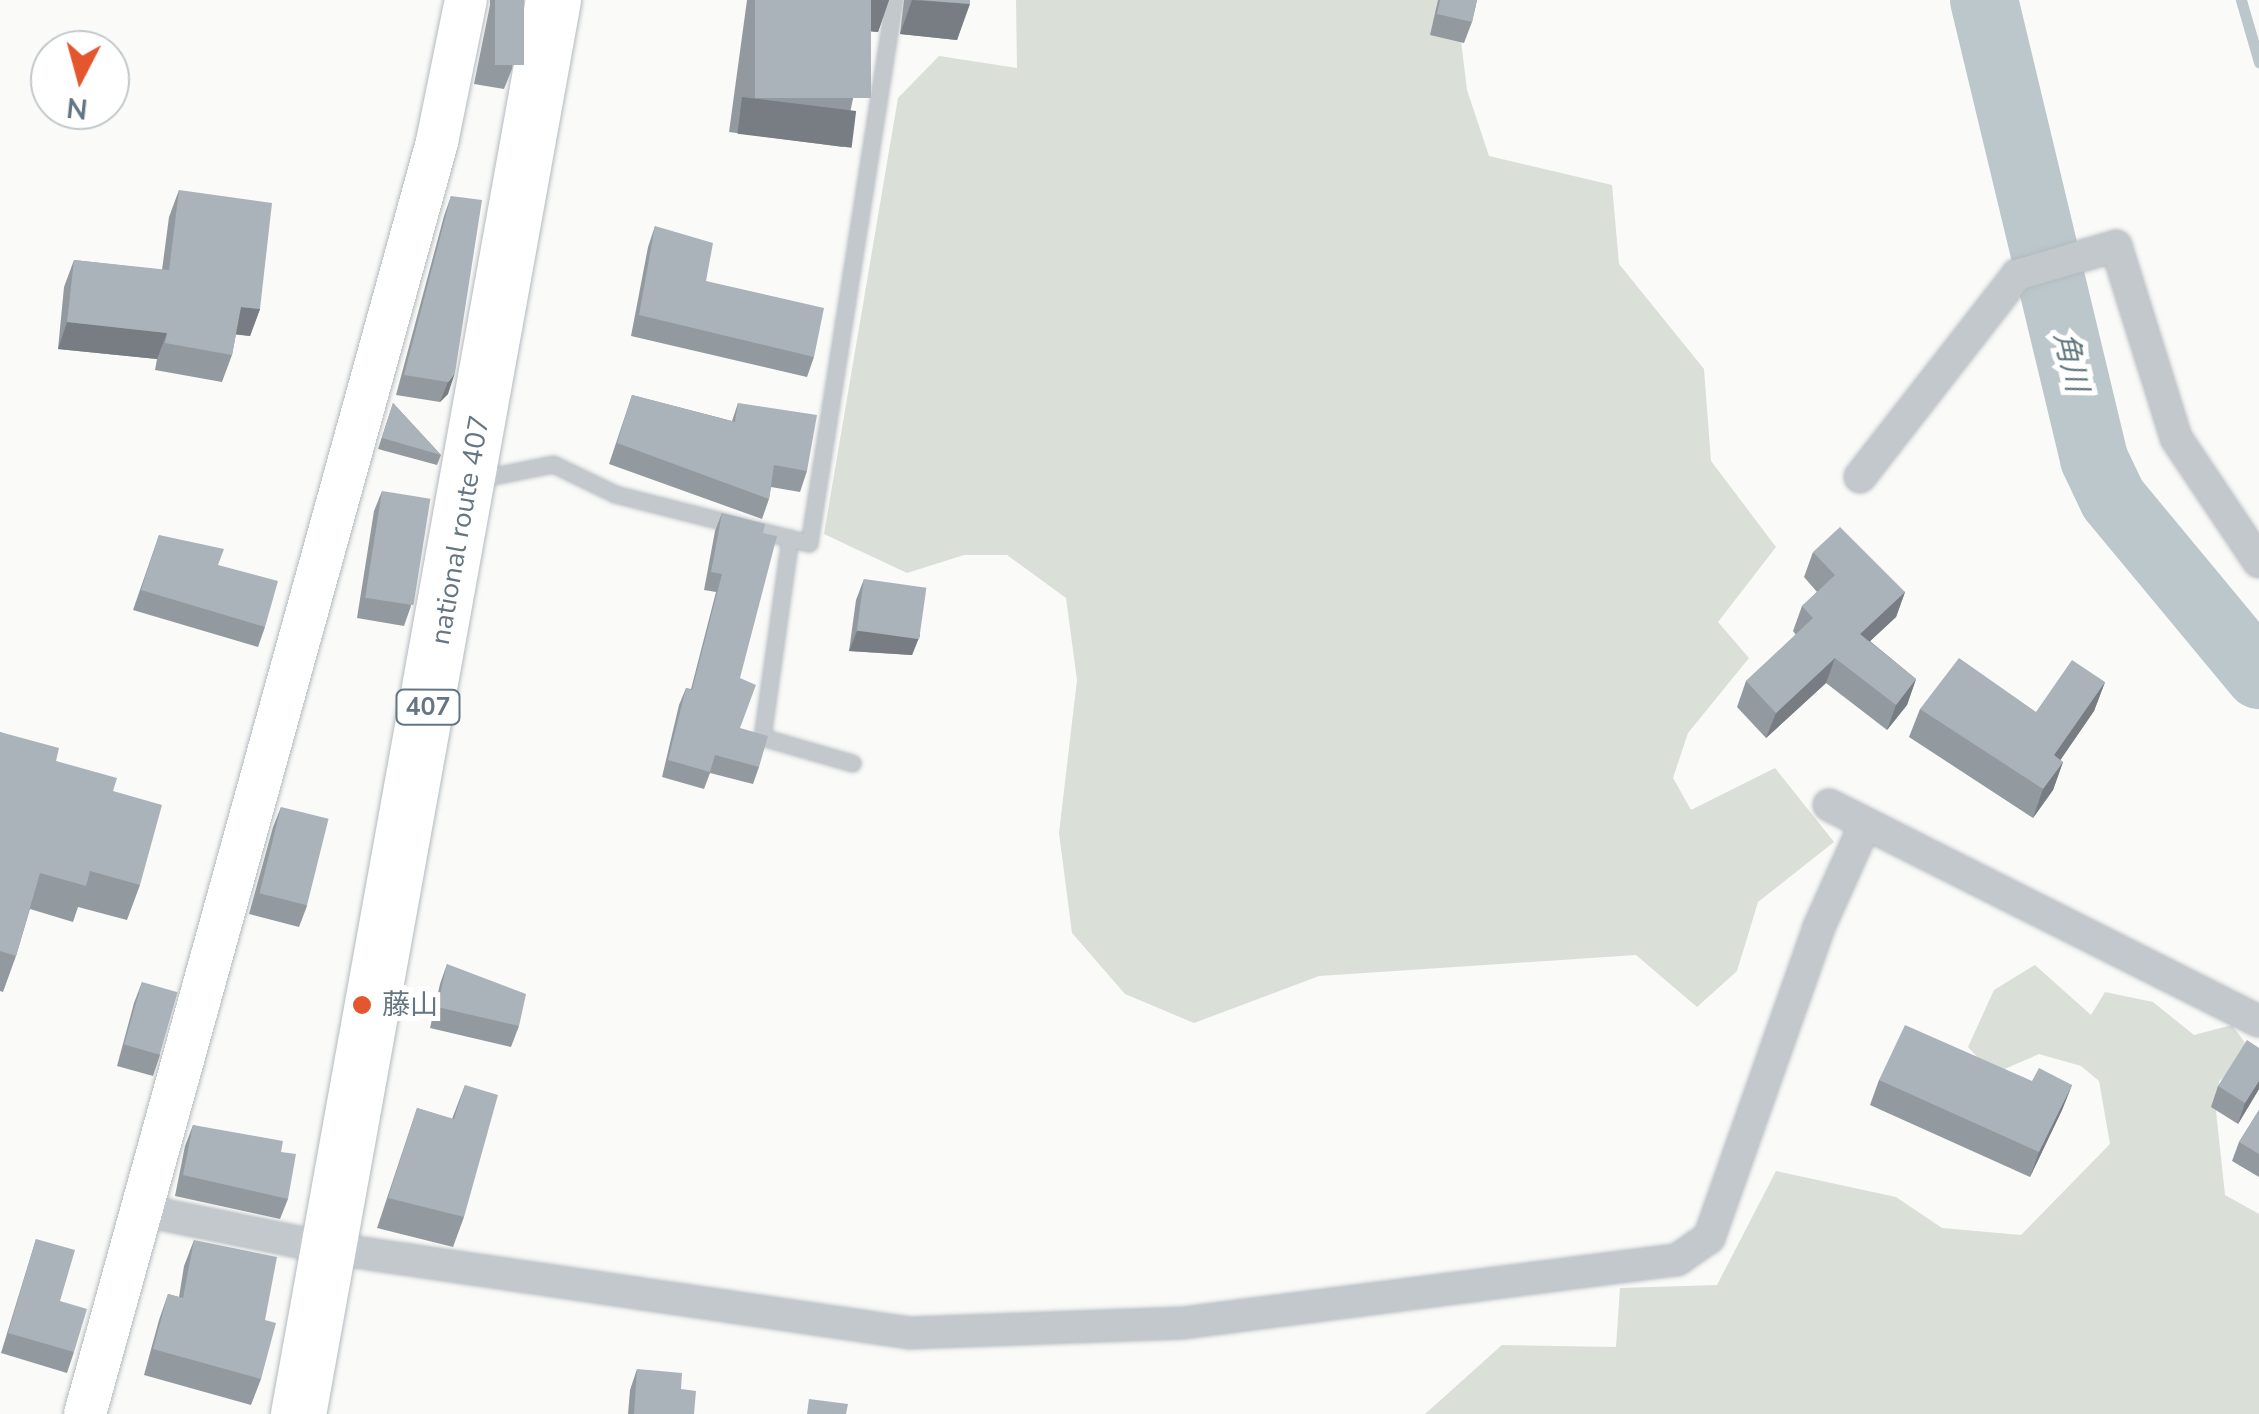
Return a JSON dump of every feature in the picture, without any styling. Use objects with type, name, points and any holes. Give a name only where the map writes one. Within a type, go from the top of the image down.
[{"type":"highway","name":"national route 407","points":[[298,1414],[553,0]]},
{"type":"street","points":[[85,1414],[145,1212],[436,142],[466,0]]},
{"type":"street","points":[[1860,477],[2017,275],[2116,246],[2176,438],[2259,562]]},
{"type":"street","points":[[1829,805],[1864,828],[2259,1021]]},
{"type":"street","points":[[145,1212],[328,1248],[910,1334],[1183,1323],[1677,1260],[1710,1238],[1819,927],[1864,828]]},
{"type":"lane","points":[[469,481],[553,464],[615,494],[808,543],[894,0]]},
{"type":"lane","points":[[790,538],[762,737],[852,763]]},
{"type":"shaded area","points":[[1016,0],[1456,0],[1467,90],[1489,156],[1612,185],[1619,264],[1704,369],[1711,461],[1776,547],[1718,622],[1749,658],[1688,733],[1673,778],[1691,810],[1775,768],[1834,842],[1758,902],[1737,971],[1697,1007],[1636,955],[1319,976],[1194,1023],[1125,994],[1072,933],[1059,833],[1077,680],[1066,598],[1007,555],[964,555],[907,573],[824,534],[898,98],[939,56],[1017,68]]},
{"type":"shaded area","points":[[2035,965],[2091,1015],[2105,992],[2153,1002],[2194,1035],[2232,1025],[2254,1055],[2219,1081],[2216,1111],[2225,1195],[2259,1214],[2259,1414],[1425,1414],[1502,1345],[1616,1347],[1620,1288],[1717,1285],[1776,1171],[1896,1197],[1942,1228],[2021,1235],[2110,1144],[2099,1081],[2081,1066],[2039,1054],[1993,1074],[1968,1047],[1994,990]]},
{"type":"building","points":[[495,0],[524,0],[524,65],[495,65]]},
{"type":"building","points":[[755,0],[871,0],[871,98],[755,98]]},
{"type":"building","points":[[922,0],[970,0],[970,4]]},
{"type":"building","points":[[1440,0],[1477,0],[1472,22],[1437,14]]},
{"type":"building","points":[[179,190],[272,203],[260,309],[241,307],[232,355],[165,343],[167,333],[67,322],[74,260],[169,270]]},
{"type":"building","points":[[451,196],[482,200],[455,373],[448,382],[404,375]]},
{"type":"building","points":[[655,226],[713,243],[706,281],[824,308],[814,357],[639,315]]},
{"type":"building","points":[[632,395],[735,422],[738,403],[817,415],[807,471],[774,465],[769,499],[617,443]]},
{"type":"building","points":[[393,403],[441,455],[382,438]]},
{"type":"building","points":[[382,491],[430,499],[414,605],[365,598]]},
{"type":"building","points":[[722,513],[765,524],[763,533],[777,536],[740,678],[756,685],[740,728],[768,736],[759,767],[715,755],[710,772],[668,760],[686,688],[692,690],[722,574],[711,572]]},
{"type":"building","points":[[1840,527],[1905,592],[1860,634],[1916,679],[1896,705],[1835,658],[1776,713],[1746,681],[1813,618],[1802,606],[1835,575],[1813,552]]},
{"type":"building","points":[[159,535],[224,549],[218,565],[278,581],[265,627],[141,590]]},
{"type":"building","points":[[864,579],[926,588],[919,639],[857,630]]},
{"type":"building","points":[[1959,658],[2036,712],[2072,660],[2105,682],[2054,755],[2063,762],[2043,789],[1920,709]]},
{"type":"building","points":[[0,732],[59,748],[56,761],[117,778],[113,791],[162,805],[140,885],[90,871],[86,886],[40,873],[16,956],[0,951]]},
{"type":"building","points":[[281,807],[329,819],[307,905],[259,893]]},
{"type":"building","points":[[447,964],[526,994],[519,1026],[437,1007]]},
{"type":"building","points":[[142,982],[178,992],[160,1055],[124,1044]]},
{"type":"building","points":[[1905,1025],[2032,1081],[2039,1068],[2072,1085],[2039,1152],[1879,1080]]},
{"type":"building","points":[[2247,1040],[2259,1048],[2259,1081],[2245,1103],[2218,1086]]},
{"type":"building","points":[[465,1085],[498,1095],[464,1217],[388,1198],[417,1108],[454,1119]]},
{"type":"building","points":[[2259,1110],[2259,1154],[2239,1142]]},
{"type":"building","points":[[193,1125],[283,1141],[281,1152],[296,1154],[288,1199],[183,1175]]},
{"type":"building","points":[[36,1239],[75,1250],[60,1301],[87,1309],[74,1352],[8,1333]]},
{"type":"building","points":[[194,1240],[277,1257],[265,1320],[276,1323],[261,1379],[153,1349],[168,1294],[183,1298]]},
{"type":"building","points":[[637,1369],[682,1373],[681,1389],[696,1391],[694,1414],[634,1414]]},
{"type":"building","points":[[809,1399],[848,1404],[846,1414],[807,1414]]},
{"type":"waterway","name":"角川","points":[[1984,0],[2094,459],[2113,499],[2259,675]]},
{"type":"waterway","points":[[2241,0],[2259,62]]},
{"type":"place","name":"藤山","points":[[362,1005]]}]
